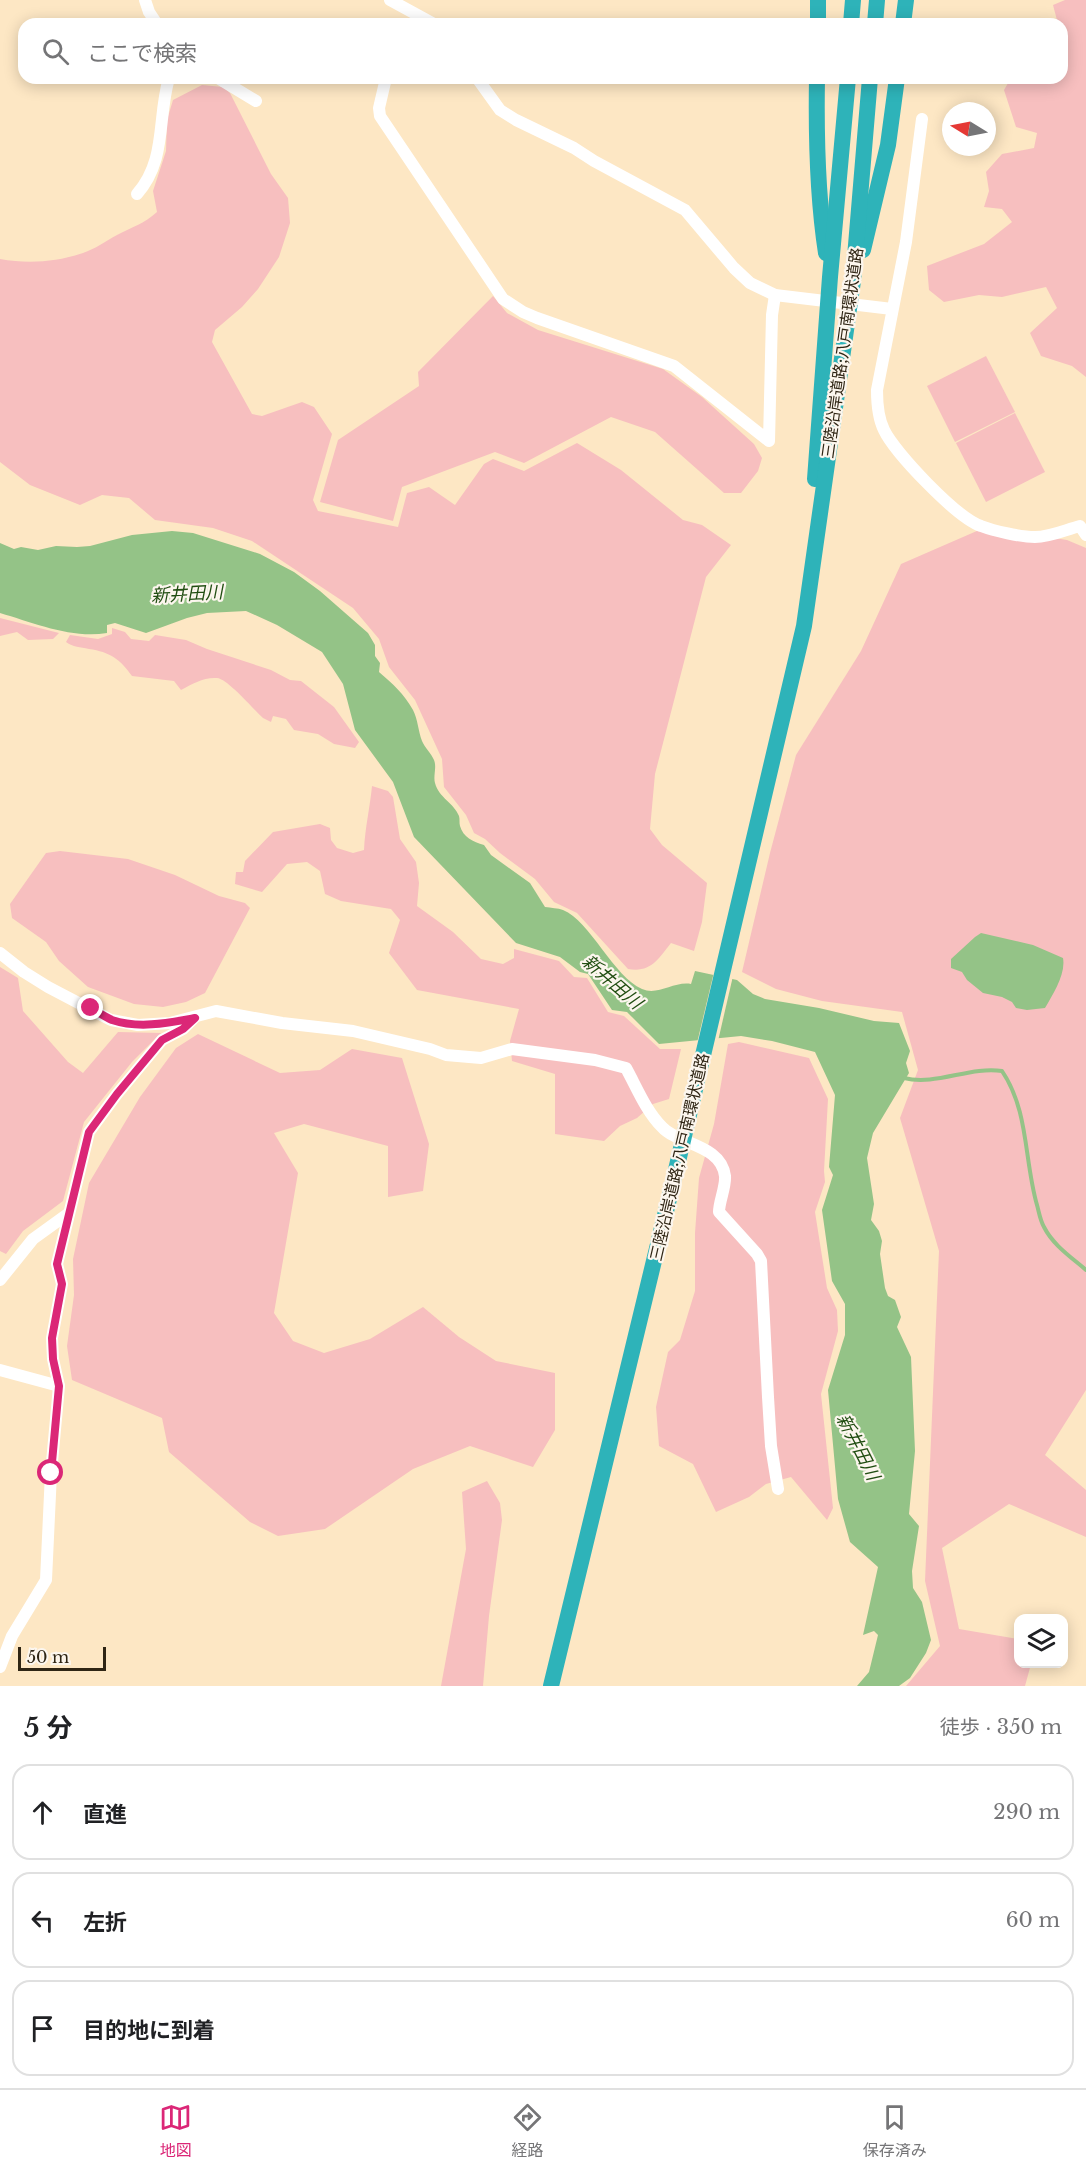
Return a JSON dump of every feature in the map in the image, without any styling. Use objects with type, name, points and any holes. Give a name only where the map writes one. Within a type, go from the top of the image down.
[{"type":"highway","points":[[818,0],[818,18]]},
{"type":"highway","points":[[852,18],[853,0]]},
{"type":"highway","points":[[876,18],[877,0]]},
{"type":"highway","points":[[904,18],[906,0]]},
{"type":"highway","points":[[817,84],[816,129],[820,215],[830,277]]},
{"type":"highway","name":"三陸沿岸道路;八戸南環状道路","points":[[804,627],[830,277],[847,84]]},
{"type":"highway","name":"三陸沿岸道路;八戸南環状道路","points":[[552,1686],[804,627],[853,281],[869,84]]},
{"type":"highway","points":[[853,281],[870,228],[888,145],[896,84]]},
{"type":"street","points":[[145,0],[153,18]]},
{"type":"street","points":[[390,0],[416,18]]},
{"type":"street","points":[[137,194],[146,183],[156,163],[168,84]]},
{"type":"street","points":[[228,84],[256,100]]},
{"type":"street","points":[[385,84],[379,108],[380,116],[503,299],[537,318],[674,366],[769,441],[772,315],[775,296]]},
{"type":"street","points":[[481,84],[500,110],[516,120],[574,148],[685,210],[734,268],[750,283],[775,296],[892,309]]},
{"type":"street","points":[[922,119],[906,242],[877,390],[877,406],[883,429],[890,441],[918,473],[966,519],[981,526],[1033,537],[1080,526],[1086,535]]},
{"type":"street","points":[[0,953],[48,987],[111,1020],[138,1025],[170,1023],[216,1011],[282,1023],[353,1031],[430,1049],[446,1055],[481,1058],[512,1048],[595,1060],[626,1068],[646,1107],[663,1129],[710,1152],[721,1165],[725,1177],[719,1212],[761,1261],[768,1407],[771,1446],[778,1488]]},
{"type":"street","points":[[0,1667],[12,1636],[46,1580],[51,1473],[59,1386],[53,1359],[52,1338],[62,1284],[57,1264],[89,1132],[162,1040],[183,1029],[195,1018]]},
{"type":"street","points":[[0,1280],[33,1239],[69,1213]]},
{"type":"street","points":[[0,1370],[59,1386]]},
{"type":"shaded area","points":[[1065,0],[1086,0],[1086,377],[1072,366],[1041,356],[1030,333],[1057,308],[1046,287],[1002,297],[979,295],[944,302],[929,290],[927,266],[984,244],[1012,222],[1002,209],[984,207],[989,191],[986,172],[1002,154],[1034,148],[1037,133],[1016,127],[1004,90],[1008,84],[1068,84],[1068,18],[1056,18],[1053,5]]},
{"type":"shaded area","points":[[202,85],[223,87],[230,93],[271,174],[288,198],[290,223],[279,257],[258,289],[242,307],[215,330],[212,342],[252,414],[262,416],[302,402],[314,407],[332,434],[313,500],[318,511],[398,527],[407,493],[429,487],[455,505],[484,464],[493,459],[524,471],[577,443],[621,470],[683,520],[702,525],[731,545],[706,577],[655,774],[650,829],[662,845],[707,883],[702,922],[694,951],[671,943],[648,967],[628,969],[577,913],[554,902],[535,879],[485,839],[474,833],[466,815],[444,787],[442,759],[415,700],[389,667],[379,639],[353,608],[252,541],[213,528],[155,520],[129,498],[102,495],[80,505],[30,485],[0,462],[0,259],[42,261],[73,256],[96,247],[157,212],[153,191],[166,151],[167,120],[173,100]]},
{"type":"shaded area","points":[[493,296],[507,313],[538,330],[663,369],[702,397],[754,444],[762,458],[758,471],[741,493],[724,493],[655,432],[611,417],[524,463],[495,452],[402,487],[393,521],[320,502],[338,440],[419,386],[418,372]]},
{"type":"shaded area","points":[[986,356],[1015,412],[955,442],[927,386]]},
{"type":"shaded area","points":[[1015,413],[1045,472],[986,502],[956,443]]},
{"type":"shaded area","points":[[986,527],[1067,540],[1086,548],[1086,1390],[1045,1455],[1086,1490],[1086,1537],[1009,1504],[942,1548],[959,1629],[1014,1638],[1014,1668],[1030,1668],[1025,1686],[906,1686],[940,1646],[925,1581],[939,1251],[900,1118],[918,1070],[902,1012],[822,1001],[776,989],[742,972],[796,755],[861,651],[901,564]]},
{"type":"shaded area","points":[[0,618],[59,633],[53,639],[28,640],[17,632],[0,636]]},
{"type":"shaded area","points":[[112,628],[125,632],[131,639],[149,641],[155,635],[186,640],[271,670],[290,680],[301,681],[334,707],[359,742],[355,748],[334,744],[318,734],[294,730],[286,719],[273,716],[271,722],[263,718],[228,684],[217,678],[194,683],[181,690],[174,681],[132,676],[119,661],[109,654],[66,642],[70,635],[98,639],[112,634]]},
{"type":"shaded area","points":[[372,786],[388,791],[393,797],[400,839],[416,862],[419,883],[417,906],[453,932],[481,959],[503,964],[514,958],[514,949],[559,961],[574,977],[587,978],[608,1012],[624,1016],[660,1049],[681,1049],[669,1099],[653,1104],[637,1118],[620,1126],[604,1141],[555,1134],[555,1074],[512,1061],[510,1041],[519,1009],[417,990],[389,953],[400,920],[391,909],[341,901],[325,894],[320,871],[307,862],[287,864],[262,892],[235,884],[236,872],[243,872],[245,861],[273,832],[320,824],[330,828],[331,840],[337,848],[353,853],[364,850]]},
{"type":"shaded area","points":[[60,851],[128,859],[175,875],[219,896],[245,903],[250,908],[205,993],[186,1002],[163,1007],[134,1004],[88,987],[59,961],[46,942],[12,918],[10,904],[46,853]]},
{"type":"shaded area","points":[[0,967],[18,978],[23,1011],[68,1062],[83,1073],[118,1032],[161,1033],[132,1062],[84,1122],[63,1201],[23,1231],[6,1254],[0,1251]]},
{"type":"shaded area","points":[[198,1034],[280,1073],[320,1070],[352,1049],[402,1058],[429,1144],[423,1191],[388,1197],[388,1146],[304,1124],[274,1133],[298,1173],[274,1313],[293,1341],[324,1353],[370,1339],[423,1307],[459,1337],[496,1361],[555,1373],[555,1430],[533,1467],[470,1446],[413,1469],[325,1529],[278,1536],[250,1522],[169,1452],[162,1418],[72,1380],[67,1346],[74,1295],[73,1259],[89,1183],[140,1097],[176,1048]]},
{"type":"shaded area","points":[[739,1042],[809,1058],[828,1099],[825,1182],[815,1212],[827,1288],[837,1310],[838,1331],[821,1394],[833,1508],[827,1520],[791,1477],[766,1484],[749,1497],[716,1512],[693,1464],[659,1446],[656,1407],[668,1352],[680,1340],[695,1291],[695,1233],[699,1178],[714,1124],[728,1044]]},
{"type":"shaded area","points":[[487,1481],[500,1503],[502,1520],[489,1616],[483,1686],[441,1686],[466,1549],[462,1492]]},
{"type":"water","name":"新井田川","points":[[172,531],[193,533],[260,554],[294,572],[320,591],[368,633],[375,645],[375,656],[380,663],[379,672],[398,690],[413,710],[422,741],[434,760],[437,788],[457,811],[463,833],[472,841],[484,845],[491,855],[530,883],[545,907],[561,909],[573,916],[632,983],[648,991],[660,990],[678,984],[691,984],[695,971],[737,980],[753,994],[765,999],[819,1008],[874,1021],[899,1023],[910,1051],[906,1063],[909,1073],[873,1133],[867,1158],[874,1204],[871,1220],[879,1231],[882,1241],[880,1254],[885,1288],[888,1296],[895,1300],[901,1317],[897,1327],[911,1357],[915,1451],[909,1514],[919,1526],[912,1571],[913,1588],[922,1602],[931,1640],[926,1653],[910,1678],[899,1686],[857,1686],[869,1672],[878,1635],[874,1631],[863,1635],[878,1567],[850,1542],[838,1499],[828,1390],[845,1335],[845,1304],[832,1281],[822,1210],[833,1175],[829,1167],[835,1095],[815,1052],[741,1036],[659,1044],[627,1012],[612,1010],[588,974],[580,972],[560,957],[516,943],[414,837],[393,782],[355,730],[343,684],[322,652],[277,625],[246,611],[207,613],[146,633],[115,623],[107,625],[107,633],[80,634],[53,629],[0,613],[0,543],[14,549],[21,547],[38,550],[56,546],[90,546],[132,535]]},
{"type":"water","points":[[981,933],[1033,945],[1063,958],[1061,977],[1045,1008],[1027,1010],[1016,1008],[1012,1002],[1002,997],[983,993],[967,980],[962,972],[951,968],[951,959]]},
{"type":"pier","points":[[714,972],[733,976],[718,1041],[697,1043]]},
{"type":"waterway","points":[[904,1078],[928,1080],[978,1071],[1002,1071],[1011,1086],[1022,1119],[1033,1188],[1043,1224],[1057,1245],[1086,1270]]},
{"type":"route","points":[[51,1473],[59,1386],[53,1359],[52,1338],[62,1284],[57,1264],[89,1132],[162,1040],[183,1029],[195,1018],[170,1023],[138,1025],[111,1020],[91,1008]]}]
